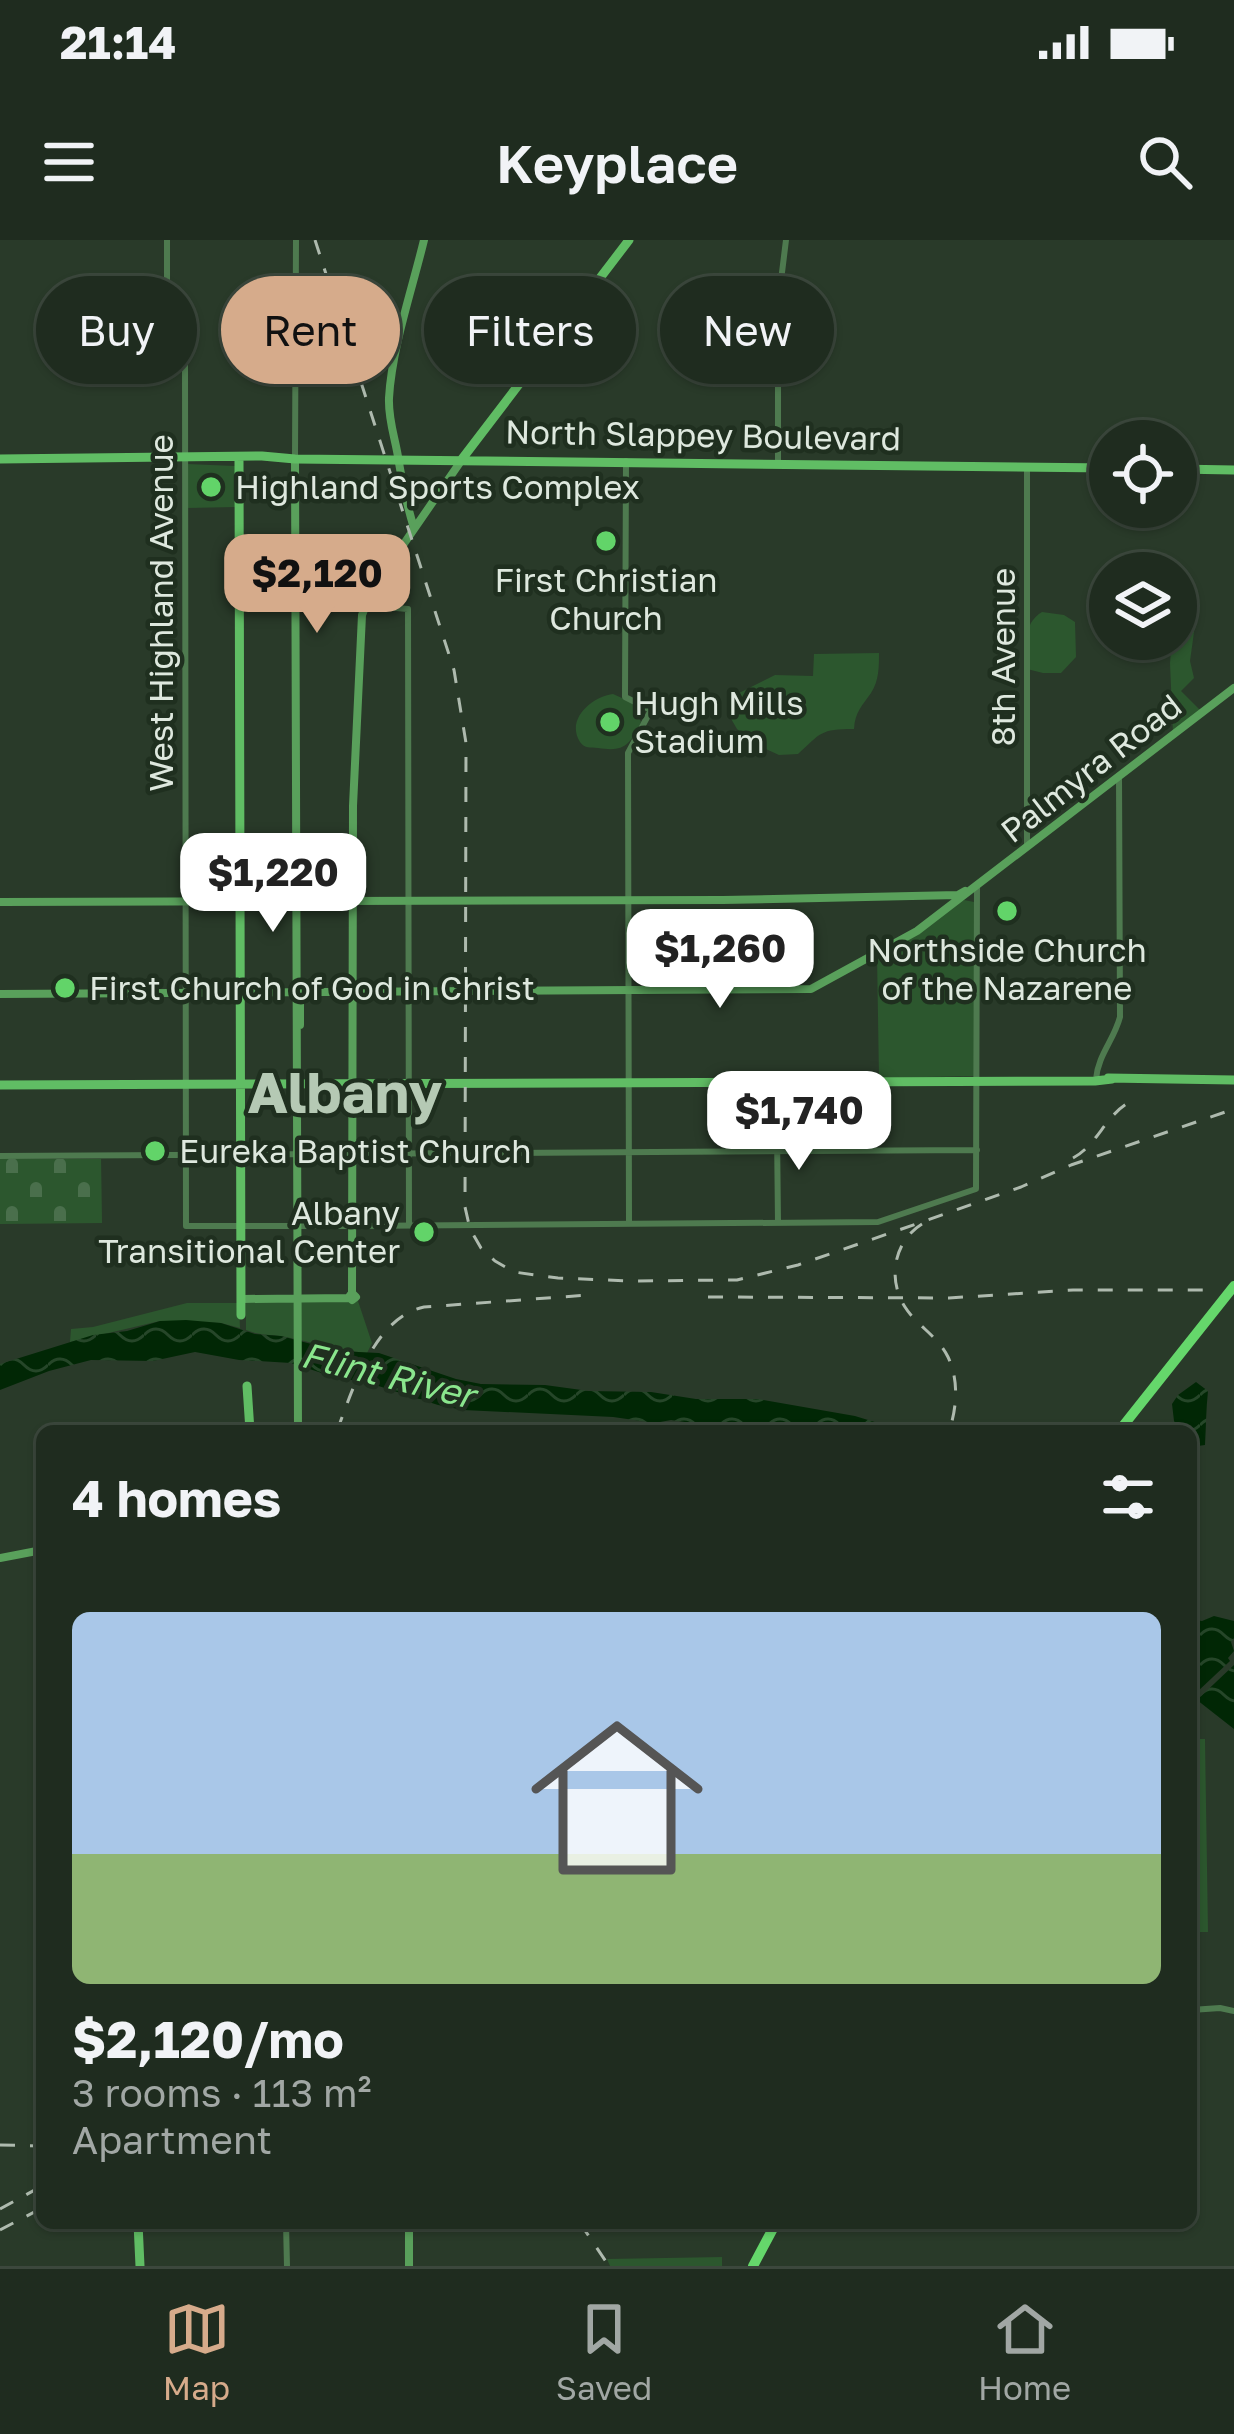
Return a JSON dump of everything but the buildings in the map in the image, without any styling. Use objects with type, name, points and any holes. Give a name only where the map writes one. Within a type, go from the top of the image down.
[{"type":"highway","points":[[1128,1425],[1228,1295]]},
{"type":"highway","points":[[757,2266],[777,2229]]},
{"type":"main road","points":[[414,528],[393,459],[389,416],[391,383],[424,240]]},
{"type":"main road","points":[[242,1299],[297,1300],[352,1292],[354,787],[366,602],[462,459],[629,240]]},
{"type":"main road","points":[[241,458],[243,1315]]},
{"type":"main road","name":"North Slappey Boulevard","points":[[0,459],[462,459],[1089,468]]},
{"type":"main road","points":[[295,459],[298,1425]]},
{"type":"main road","points":[[448,459],[454,464],[453,472]]},
{"type":"main road","points":[[1197,469],[1234,470]]},
{"type":"main road","name":"Palmyra Road","points":[[629,990],[811,989],[911,935],[1234,688]]},
{"type":"main road","name":"Palmyra Road","points":[[628,900],[958,895],[977,886]]},
{"type":"main road","points":[[0,902],[628,900]]},
{"type":"main road","points":[[0,994],[629,990]]},
{"type":"main road","points":[[0,1085],[1234,1080]]},
{"type":"main road","points":[[246,1386],[248,1425]]},
{"type":"main road","points":[[0,1556],[36,1548]]},
{"type":"main road","points":[[136,2229],[137,2266]]},
{"type":"main road","points":[[409,2229],[409,2266]]},
{"type":"street","name":"West Highland Avenue","points":[[167,240],[167,360],[185,360],[186,1226],[242,1226]]},
{"type":"street","points":[[295,459],[296,240]]},
{"type":"street","points":[[778,464],[778,305],[785,240]]},
{"type":"street","points":[[626,461],[625,697],[651,710],[628,753],[629,1224]]},
{"type":"street","name":"8th Avenue","points":[[1027,467],[1027,846]]},
{"type":"street","points":[[366,602],[408,608],[409,1225]]},
{"type":"street","points":[[1095,1079],[1120,1017],[1120,776]]},
{"type":"street","points":[[242,1226],[881,1221],[976,1189],[977,886]]},
{"type":"street","points":[[777,1132],[778,1222]]},
{"type":"street","points":[[0,1156],[977,1150]]},
{"type":"street","points":[[1197,2010],[1234,2011]]},
{"type":"street","points":[[286,2229],[287,2266]]},
{"type":"green space","name":"Highland Sports Complex","points":[[187,464],[235,466],[236,507],[187,508]]},
{"type":"green space","points":[[1042,612],[1075,622],[1076,657],[1061,673],[1027,669],[1028,630]]},
{"type":"green space","points":[[879,653],[876,684],[857,714],[854,729],[822,734],[798,754],[779,755],[753,743],[730,717],[729,708],[739,693],[775,675],[813,676],[814,654]]},
{"type":"green space","points":[[1190,660],[1194,678],[1181,691],[1202,712],[1173,735],[1170,663]]},
{"type":"green space","name":"Hugh Mills Stadium","points":[[613,694],[633,703],[641,722],[637,730],[620,748],[584,746],[576,733],[579,717],[590,704]]},
{"type":"green space","points":[[964,900],[974,902],[974,1076],[879,1078],[877,955]]},
{"type":"green space","points":[[0,1159],[101,1159],[102,1223],[0,1224]]},
{"type":"green space","points":[[358,1301],[372,1343],[367,1353],[246,1330],[246,1303]]},
{"type":"green space","points":[[187,1303],[239,1303],[240,1328],[160,1321],[70,1342],[71,1329]]},
{"type":"green space","points":[[1197,1739],[1205,1739],[1208,1932],[1197,1932]]},
{"type":"green space","points":[[722,2257],[722,2266],[610,2266],[607,2259]]},
{"type":"water","name":"Flint River","points":[[160,1321],[221,1323],[338,1351],[379,1353],[481,1384],[758,1399],[884,1425],[705,1425],[463,1410],[291,1363],[195,1352],[153,1361],[91,1360],[0,1390],[0,1364],[93,1335]]},
{"type":"water","points":[[1196,1382],[1208,1391],[1205,1445],[1197,1446],[1197,1425],[1172,1425],[1172,1404]]},
{"type":"water","points":[[1214,1616],[1234,1621],[1234,1651],[1230,1661],[1197,1692],[1197,1620]]},
{"type":"water","points":[[1234,1665],[1234,1729],[1197,1700]]},
{"type":"railway","points":[[315,240],[454,670],[466,743],[465,1207],[481,1248],[514,1272],[558,1278],[737,1280],[798,1265],[1234,1109]]},
{"type":"railway","points":[[1073,1158],[1132,1101]]},
{"type":"railway","points":[[922,1224],[900,1250],[896,1285],[905,1307],[939,1343],[952,1366],[956,1394],[951,1425]]},
{"type":"railway","points":[[708,1297],[949,1298],[1073,1290],[1206,1290]]},
{"type":"railway","points":[[339,1425],[368,1357],[379,1339],[407,1313],[424,1307],[589,1295]]},
{"type":"railway","points":[[0,2145],[36,2146]]},
{"type":"railway","points":[[0,2209],[36,2189]]},
{"type":"railway","points":[[0,2230],[36,2211]]},
{"type":"railway","points":[[584,2229],[609,2266]]},
{"type":"place","name":"Highland Sports Complex","points":[[211,487]]},
{"type":"place","name":"First Christian Church","points":[[606,541]]},
{"type":"place","name":"Hugh Mills Stadium","points":[[610,722]]},
{"type":"place","name":"Northside Church of the Nazarene","points":[[1007,911]]},
{"type":"place","name":"First Church of God in Christ","points":[[65,988]]},
{"type":"place","name":"Eureka Baptist Church","points":[[155,1151]]},
{"type":"place","name":"Albany Transitional Center","points":[[424,1232]]},
{"type":"district","name":"Albany","points":[[345,1093]]}]
